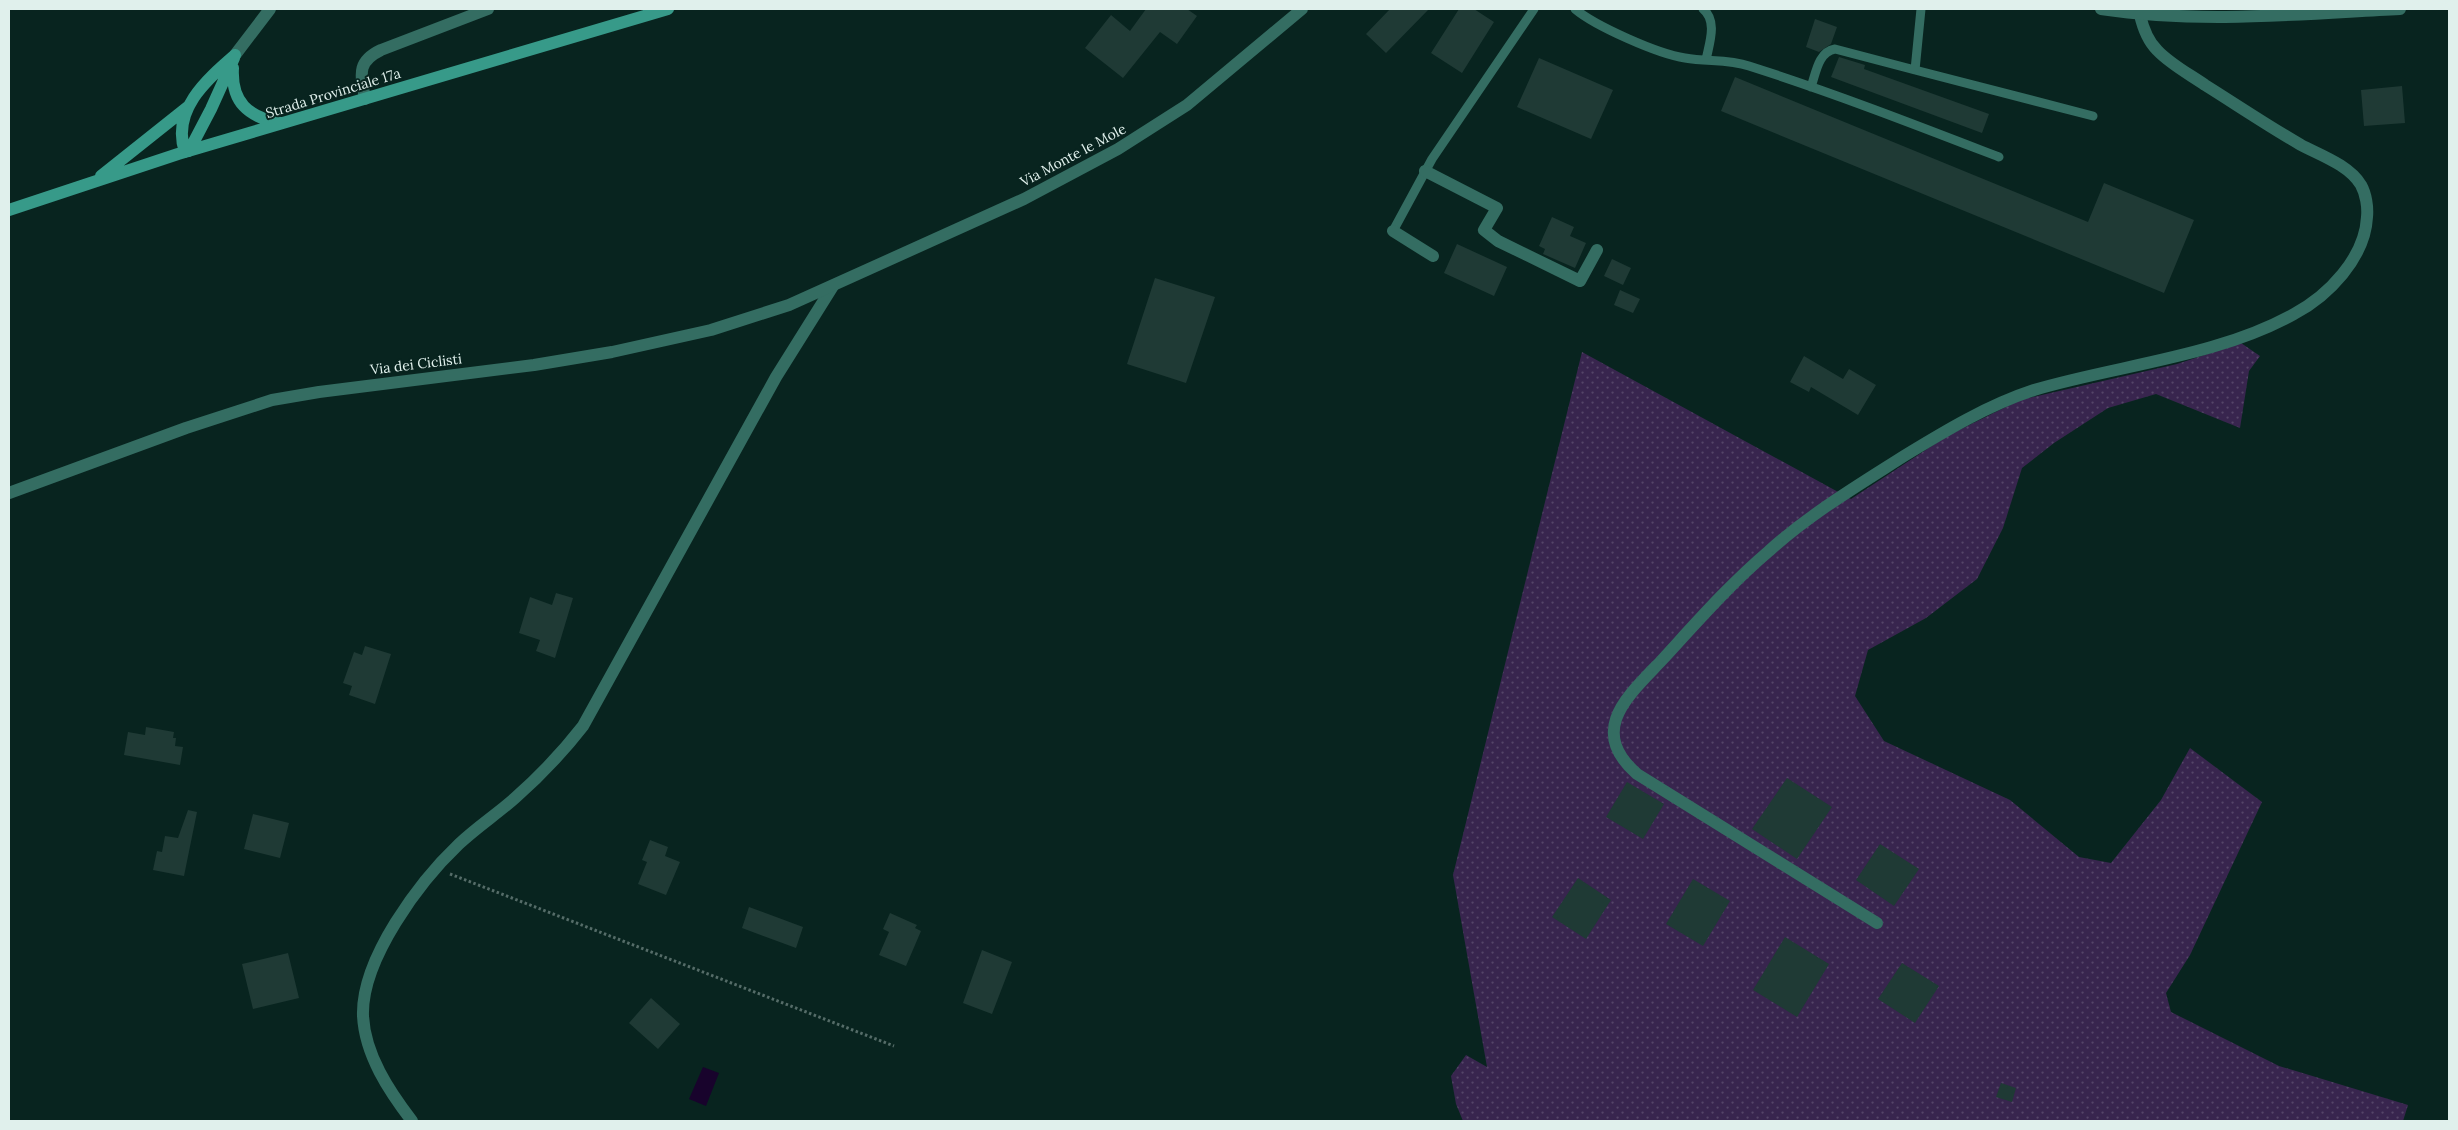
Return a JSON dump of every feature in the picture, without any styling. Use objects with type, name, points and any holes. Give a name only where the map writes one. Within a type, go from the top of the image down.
[{"type":"main road","name":"Strada Provinciale 17a","points":[[9,210],[282,123],[668,9]]},
{"type":"main road","points":[[93,182],[189,106],[211,77],[235,55]]},
{"type":"main road","points":[[235,55],[233,83],[240,101],[256,116],[282,123]]},
{"type":"main road","points":[[187,152],[216,101],[235,55]]},
{"type":"main road","points":[[187,152],[180,135],[180,128],[189,106]]},
{"type":"street","points":[[235,55],[270,9]]},
{"type":"street","points":[[365,99],[361,72],[365,61],[369,57],[381,50],[488,9]]},
{"type":"street","name":"Via Monte le Mole","points":[[833,286],[1024,198],[1118,149],[1187,105],[1302,9]]},
{"type":"street","points":[[2101,9],[2140,15],[2208,18],[2400,9]]},
{"type":"street","points":[[1877,923],[1637,774],[1617,751],[1612,738],[1614,724],[1625,702],[1652,671],[1726,591],[1768,552],[1826,506],[1921,446],[1978,414],[2023,394],[2173,357],[2258,331],[2286,319],[2309,305],[2333,284],[2348,266],[2360,244],[2367,220],[2366,202],[2361,185],[2334,163],[2259,120],[2160,54],[2147,37],[2140,15]]},
{"type":"street","points":[[1425,171],[1497,208],[1484,230],[1498,241],[1580,281],[1597,250]]},
{"type":"street","points":[[1393,231],[1433,256]]},
{"type":"street","points":[[412,1121],[393,1094],[369,1048],[363,1008],[372,972],[386,939],[412,898],[436,868],[470,834],[546,770],[583,726],[780,370],[833,286]]},
{"type":"street","name":"Via dei Ciclisti","points":[[9,493],[186,428],[272,400],[319,392],[534,364],[654,344],[740,322],[833,286]]},
{"type":"lane","points":[[1393,231],[1425,171],[1534,9]]},
{"type":"lane","points":[[1575,9],[1591,20],[1661,51],[1684,58],[1742,64],[1854,101],[1999,157]]},
{"type":"lane","points":[[1703,9],[1709,16],[1711,25],[1706,60]]},
{"type":"lane","points":[[1915,70],[1921,9]]},
{"type":"lane","points":[[1811,87],[1822,58],[1831,50],[1839,49],[2093,116]]},
{"type":"path","points":[[436,868],[894,1046]]},
{"type":"shaded area","points":[[2241,343],[2260,356],[2249,371],[2240,428],[2156,394],[2108,408],[2054,443],[2022,468],[2003,528],[1977,579],[1926,618],[1868,650],[1855,696],[1884,741],[2010,800],[2079,857],[2111,863],[2161,800],[2190,748],[2262,802],[2190,955],[2166,993],[2171,1012],[2279,1066],[2408,1105],[2403,1121],[1463,1121],[1456,1104],[1451,1076],[1466,1055],[1487,1067],[1453,875],[1582,352],[1851,499],[1947,436],[2020,400],[2177,364]]},
{"type":"shaded area","points":[[703,1067],[719,1073],[706,1106],[689,1099]]},
{"type":"building","points":[[1146,9],[1187,9],[1197,16],[1177,44],[1160,32],[1123,78],[1085,48],[1111,15],[1130,31]]},
{"type":"building","points":[[1390,9],[1429,9],[1386,53],[1366,34]]},
{"type":"building","points":[[1459,9],[1474,9],[1494,22],[1462,73],[1431,53]]},
{"type":"building","points":[[1815,19],[1837,27],[1831,44],[1819,52],[1806,47]]},
{"type":"building","points":[[1839,57],[1865,65],[1864,69],[1989,114],[1982,133],[1831,77]]},
{"type":"building","points":[[1539,58],[1613,90],[1591,139],[1517,107]]},
{"type":"building","points":[[1735,77],[2088,222],[2104,183],[2194,220],[2164,293],[1721,111]]},
{"type":"building","points":[[2402,86],[2405,123],[2364,126],[2361,90]]},
{"type":"building","points":[[1552,217],[1574,227],[1570,236],[1586,243],[1575,268],[1543,254],[1545,249],[1539,246]]},
{"type":"building","points":[[1457,244],[1507,267],[1494,296],[1444,273]]},
{"type":"building","points":[[1612,259],[1631,268],[1623,285],[1604,276]]},
{"type":"building","points":[[1155,278],[1215,297],[1186,383],[1127,364]]},
{"type":"building","points":[[1620,290],[1640,299],[1633,313],[1614,305]]},
{"type":"building","points":[[1804,356],[1843,379],[1849,369],[1876,385],[1858,415],[1811,387],[1809,392],[1790,382]]},
{"type":"building","points":[[556,593],[573,598],[555,658],[536,651],[540,640],[519,633],[530,597],[552,605]]},
{"type":"building","points":[[365,646],[391,654],[375,704],[349,695],[352,686],[343,683],[354,652],[362,655]]},
{"type":"building","points":[[146,727],[174,732],[173,738],[176,738],[175,746],[183,747],[180,765],[124,755],[128,732],[145,735]]},
{"type":"building","points":[[1787,778],[1832,807],[1797,859],[1752,829]]},
{"type":"building","points":[[1627,782],[1664,804],[1643,839],[1606,817]]},
{"type":"building","points":[[188,810],[197,812],[184,876],[153,870],[157,851],[162,852],[165,836],[178,838]]},
{"type":"building","points":[[253,814],[289,823],[280,858],[244,849]]},
{"type":"building","points":[[650,840],[668,847],[665,856],[680,862],[666,895],[638,884],[647,862],[642,860]]},
{"type":"building","points":[[1880,844],[1919,869],[1894,906],[1856,880]]},
{"type":"building","points":[[1578,878],[1611,900],[1586,939],[1552,917]]},
{"type":"building","points":[[1693,879],[1730,901],[1703,946],[1666,924]]},
{"type":"building","points":[[749,907],[803,927],[796,948],[742,928]]},
{"type":"building","points":[[890,913],[917,925],[915,928],[921,931],[906,966],[879,955],[889,932],[883,929]]},
{"type":"building","points":[[1785,937],[1829,964],[1797,1017],[1753,990]]},
{"type":"building","points":[[982,950],[1012,962],[992,1014],[963,1003]]},
{"type":"building","points":[[288,953],[299,998],[253,1009],[242,964]]},
{"type":"building","points":[[1902,963],[1939,986],[1915,1023],[1878,999]]},
{"type":"building","points":[[651,998],[680,1024],[658,1049],[629,1023]]},
{"type":"building","points":[[2001,1083],[2016,1088],[2012,1102],[1996,1097]]}]
